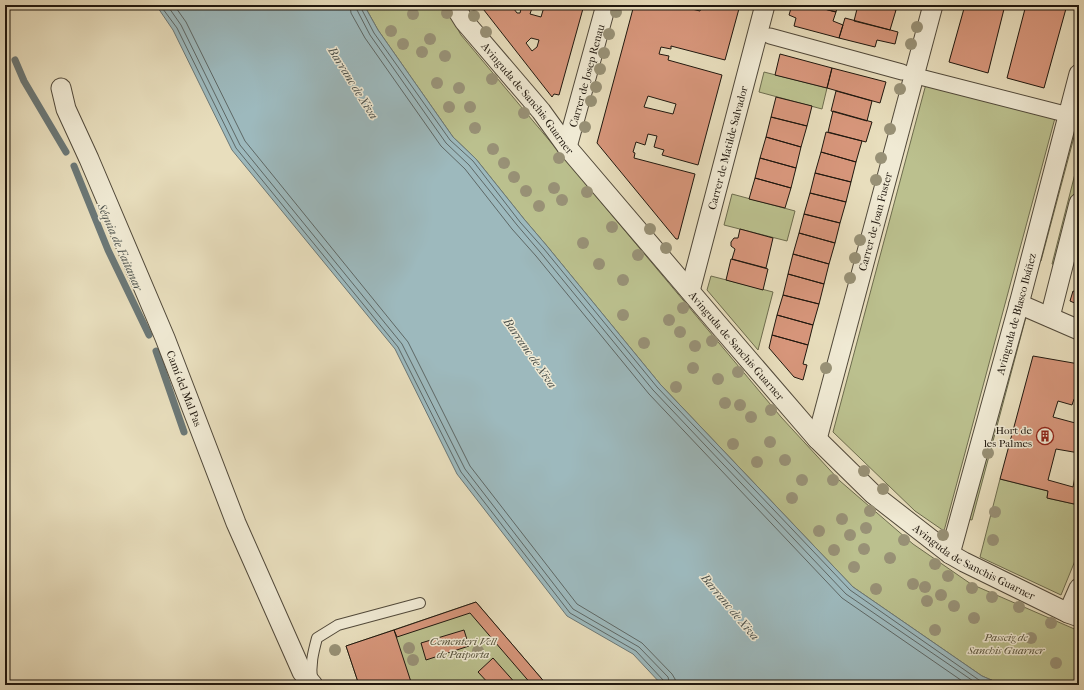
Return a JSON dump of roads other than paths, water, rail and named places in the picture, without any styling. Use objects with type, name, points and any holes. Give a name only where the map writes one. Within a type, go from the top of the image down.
[{"type":"street","name":"Avinguda de Sanchis Guarner","points":[[454,5],[464,21],[541,111],[567,147],[817,439],[873,494],[950,554],[1074,615]]},
{"type":"street","name":"Carrer de Josep Renau","points":[[567,147],[606,5]]},
{"type":"street","name":"Carrer de Matilde Salvador","points":[[690,291],[765,5]]},
{"type":"street","name":"Carrer de Joan Fuster","points":[[817,439],[933,5]]},
{"type":"street","points":[[770,36],[902,72]]},
{"type":"street","name":"Avinguda de Blasco Ibáñez","points":[[950,554],[1019,304],[1079,74]]},
{"type":"street","points":[[924,78],[1061,112]]},
{"type":"street","name":"Camí del Mal Pas","points":[[61,88],[66,109],[89,159],[165,338],[236,524],[302,672],[312,684]]},
{"type":"street","points":[[1050,317],[1079,203]]},
{"type":"street","points":[[1019,304],[1079,330]]},
{"type":"street","points":[[1074,615],[1079,588]]},
{"type":"lane","points":[[312,684],[310,669],[317,638],[338,625],[420,603]]},
{"type":"water","name":"Barranc de Xiva","points":[[156,5],[364,5],[378,30],[453,137],[476,159],[660,384],[853,587],[982,676],[1003,685],[662,685],[633,654],[567,616],[457,474],[395,349],[232,150],[173,30]]},
{"type":"waterway","name":"Séquia de Faitanar","points":[[15,60],[24,81],[66,152]]},
{"type":"waterway","name":"Séquia de Faitanar","points":[[74,166],[108,250],[149,335]]},
{"type":"waterway","name":"Séquia de Faitanar","points":[[156,351],[184,432]]},
{"type":"place","name":"Hort de les Palmes","points":[[1045,436]]},
{"type":"park label","name":"Passeig de Sanchis Guarner","points":[[1006,643]]},
{"type":"park label","name":"Cementeri Vell de Paiporta","points":[[463,647]]}]
